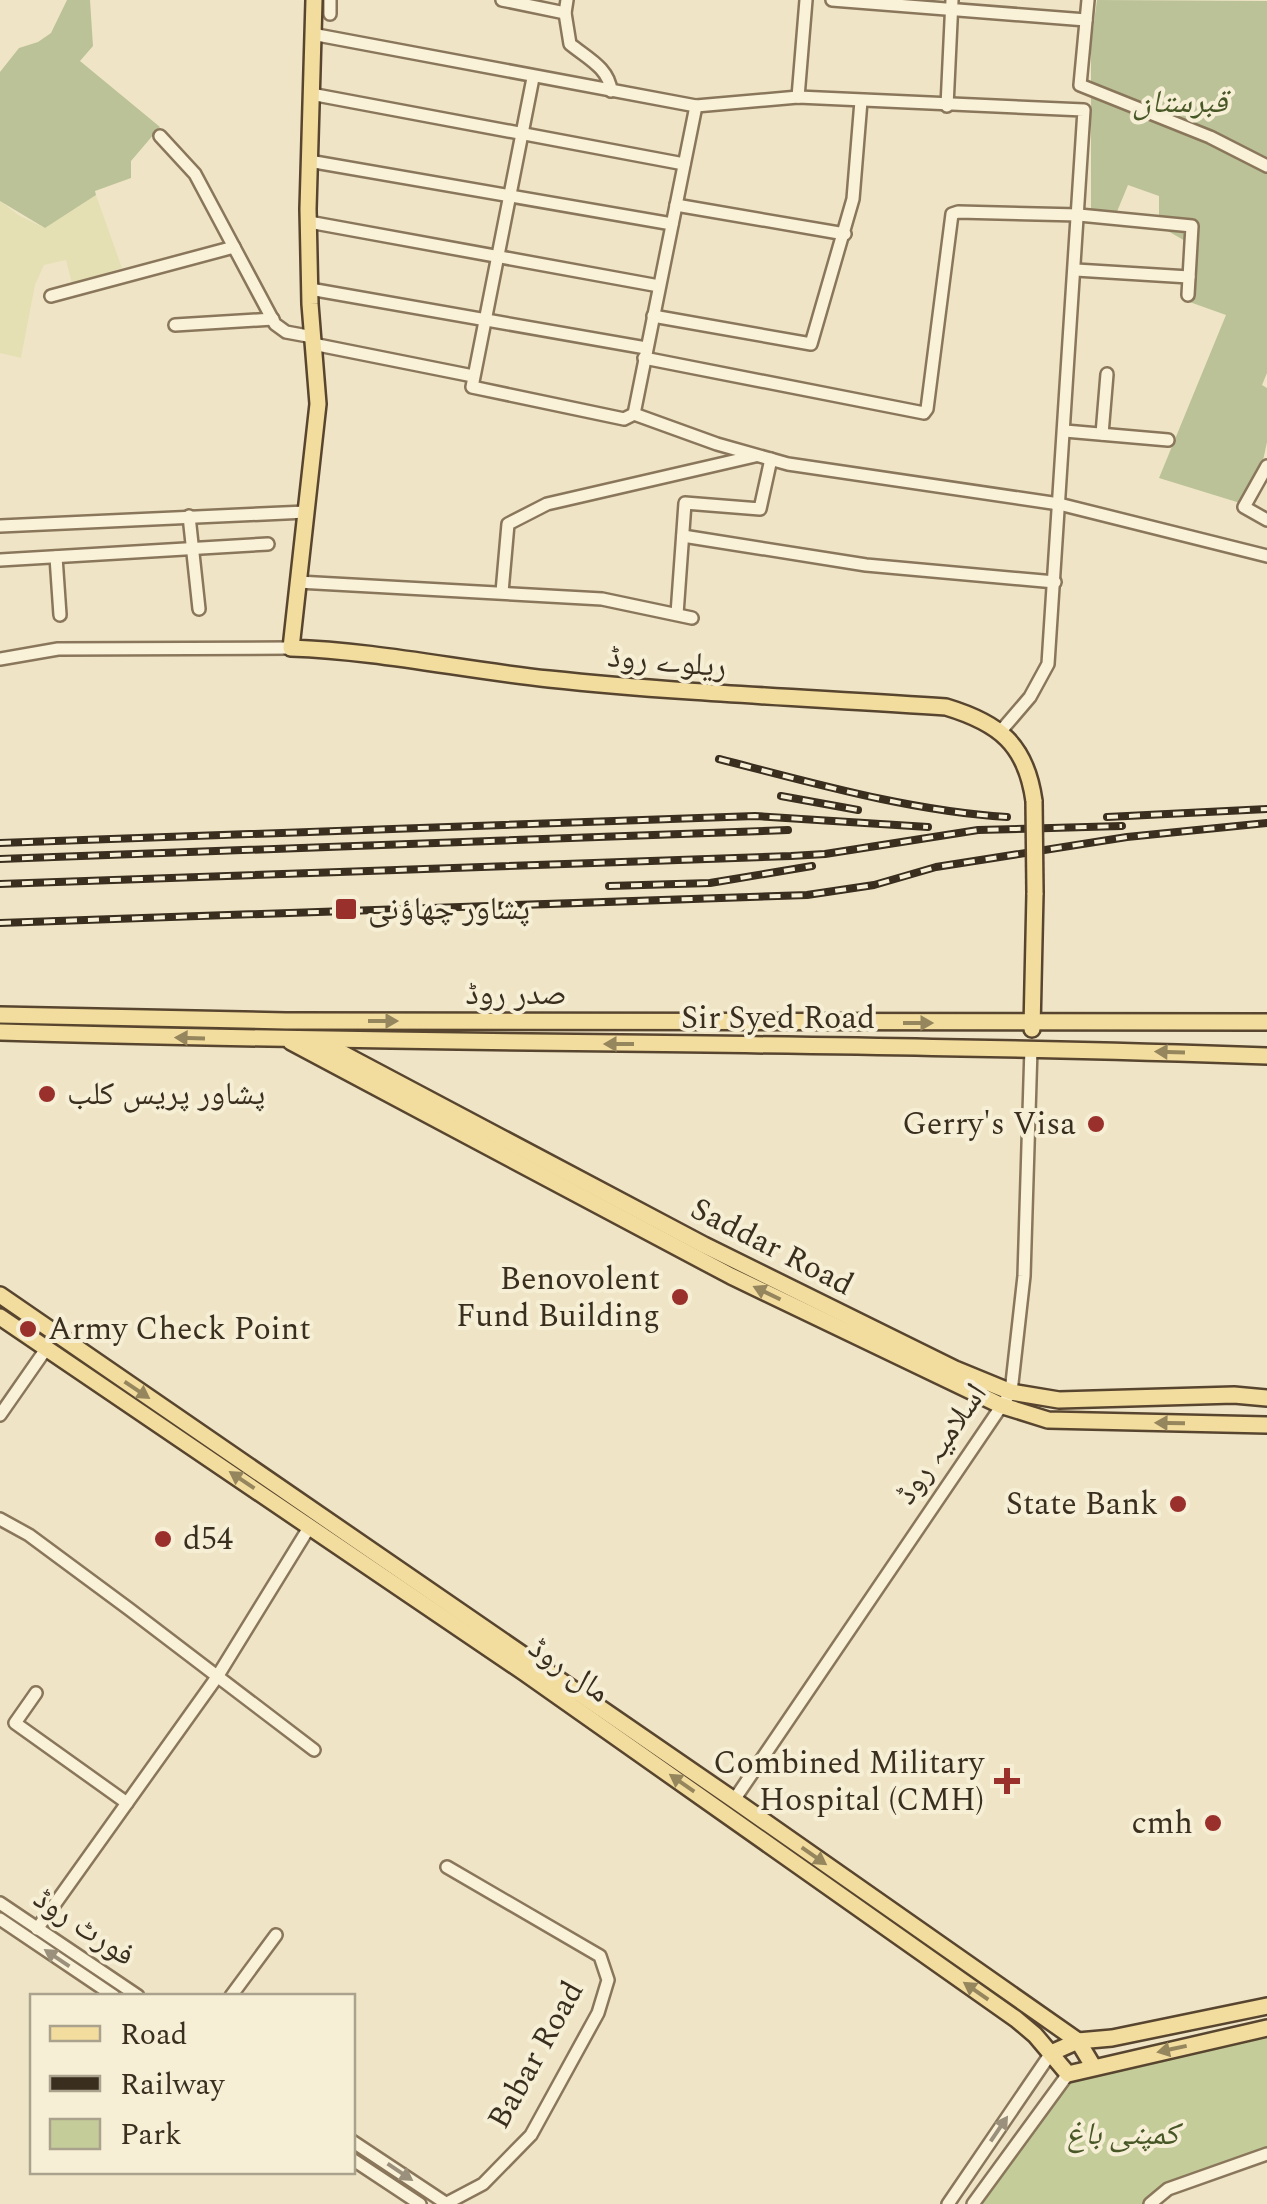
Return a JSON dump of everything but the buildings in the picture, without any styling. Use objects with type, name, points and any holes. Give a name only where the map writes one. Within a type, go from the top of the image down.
[{"type":"main road","points":[[290,648],[318,404],[309,222],[312,34],[318,5]]},
{"type":"main road","name":"ریلوے روڈ","points":[[290,648],[329,649],[544,678],[697,693],[946,707],[979,717],[1017,749],[1031,778],[1035,893],[1031,1048]]},
{"type":"main road","name":"صدر روڈ","points":[[0,1015],[286,1021],[1267,1022]]},
{"type":"main road","name":"Saddar Road","points":[[286,1021],[401,1093],[731,1276],[1048,1420],[1267,1424]]},
{"type":"main road","points":[[0,1032],[288,1040]]},
{"type":"main road","name":"Saddar Road","points":[[288,1040],[401,1093]]},
{"type":"main road","name":"Sir Syed Road","points":[[288,1040],[1031,1048],[1267,1056]]},
{"type":"main road","name":"مال روڈ","points":[[0,1295],[729,1806],[1078,2041],[1093,2066]]},
{"type":"main road","name":"مال روڈ","points":[[0,1316],[310,1526],[529,1667]]},
{"type":"main road","points":[[46,1349],[56,1335]]},
{"type":"main road","name":"Saddar Road","points":[[1006,1398],[1267,1398]]},
{"type":"main road","name":"مال روڈ","points":[[729,1806],[1016,2019],[1036,2035],[1068,2074]]},
{"type":"main road","points":[[1051,2053],[1078,2041],[1112,2038],[1267,2006]]},
{"type":"main road","points":[[1068,2074],[1267,2028]]},
{"type":"street","points":[[502,0],[566,6],[570,44],[604,70],[610,78],[611,91]]},
{"type":"street","points":[[798,97],[806,0]]},
{"type":"street","points":[[832,0],[952,6],[1086,20]]},
{"type":"street","points":[[1088,0],[1080,85],[1210,138],[1267,166]]},
{"type":"street","points":[[946,106],[952,6]]},
{"type":"street","points":[[312,34],[696,106],[798,97],[1084,110],[1048,664],[1030,697],[1000,732]]},
{"type":"street","points":[[534,78],[472,387],[624,420],[634,414],[696,106]]},
{"type":"street","points":[[311,94],[684,164]]},
{"type":"street","points":[[653,316],[811,344],[854,199],[861,101]]},
{"type":"street","points":[[160,136],[194,174],[273,319],[286,332],[473,376]]},
{"type":"street","points":[[310,161],[672,224]]},
{"type":"street","points":[[676,205],[845,234]]},
{"type":"street","points":[[310,288],[485,320],[924,412],[952,214],[1079,216],[1192,226],[1188,296]]},
{"type":"street","points":[[309,222],[659,286]]},
{"type":"street","points":[[50,296],[234,246]]},
{"type":"street","points":[[1076,270],[1189,277]]},
{"type":"street","points":[[175,325],[273,319]]},
{"type":"street","points":[[1102,434],[1107,374]]},
{"type":"street","points":[[634,414],[765,457],[1059,504],[1267,556]]},
{"type":"street","points":[[1064,431],[1168,440]]},
{"type":"street","points":[[677,614],[686,503],[760,509],[765,457]]},
{"type":"street","points":[[502,592],[508,524],[548,504],[765,457]]},
{"type":"street","points":[[1267,466],[1244,507],[1267,520]]},
{"type":"street","points":[[0,526],[306,512]]},
{"type":"street","points":[[189,516],[199,610]]},
{"type":"street","points":[[683,536],[866,565],[1054,582]]},
{"type":"street","points":[[0,560],[268,544]]},
{"type":"street","points":[[56,557],[60,614]]},
{"type":"street","points":[[298,582],[602,599],[692,618]]},
{"type":"street","name":"ریلوے روڈ","points":[[0,659],[58,649],[290,648]]},
{"type":"street","name":"اسلامیہ روڈ","points":[[729,1806],[1006,1398],[1024,1276],[1031,1048]]},
{"type":"street","points":[[0,1414],[46,1349]]},
{"type":"street","points":[[0,1520],[29,1535],[314,1750]]},
{"type":"street","points":[[37,1929],[217,1676],[310,1526]]},
{"type":"street","points":[[36,1693],[16,1723],[127,1802]]},
{"type":"street","name":"Babar Road","points":[[446,2204],[483,2184],[531,2136],[598,2013],[608,1980],[600,1956],[447,1867]]},
{"type":"street","name":"فورٹ روڈ","points":[[0,1903],[135,1994]]},
{"type":"street","name":"فورٹ روڈ","points":[[0,1920],[111,1994]]},
{"type":"street","points":[[232,1994],[276,1935]]},
{"type":"street","points":[[948,2204],[1051,2053]]},
{"type":"street","points":[[973,2204],[1068,2074]]},
{"type":"street","points":[[355,2143],[446,2204]]},
{"type":"street","points":[[1150,2204],[1168,2189],[1267,2154]]},
{"type":"street","points":[[355,2160],[420,2204]]},
{"type":"shaded area","points":[[96,195],[122,268],[72,284],[66,260],[44,265],[35,285],[21,358],[0,353],[0,201],[45,228]]},
{"type":"green space","points":[[67,0],[90,0],[93,46],[80,61],[160,127],[131,161],[131,178],[95,191],[96,195],[45,228],[0,201],[0,72],[19,48],[51,33]]},
{"type":"green space","name":"قبرستان","points":[[1097,0],[1267,1],[1267,373],[1262,385],[1267,388],[1267,442],[1253,507],[1159,478],[1226,315],[1184,300],[1194,246],[1159,226],[1159,196],[1128,185],[1116,214],[1091,217],[1091,44]]},
{"type":"green space","name":"کمپنی باغ","points":[[1267,2030],[1267,2155],[1168,2189],[1150,2204],[975,2204],[1068,2074]]},
{"type":"railway","points":[[719,759],[898,802],[1007,817]]},
{"type":"railway","points":[[781,796],[858,810]]},
{"type":"railway","points":[[1107,817],[1267,809]]},
{"type":"railway","points":[[0,843],[755,816],[928,827]]},
{"type":"railway","points":[[0,923],[807,895],[874,885],[936,867],[1127,837],[1267,823]]},
{"type":"railway","points":[[0,884],[791,856],[978,830],[1122,826]]},
{"type":"railway","points":[[0,859],[788,830]]},
{"type":"railway","points":[[609,886],[710,883],[812,866]]},
{"type":"place","name":"پشاور چھاؤنی","points":[[346,909]]},
{"type":"place","name":"پشاور پریس کلب","points":[[47,1094]]},
{"type":"place","name":"Gerry's Visa","points":[[1096,1124]]},
{"type":"place","name":"Benovolent Fund Building","points":[[680,1297]]},
{"type":"place","name":"Army Check Point","points":[[28,1329]]},
{"type":"place","name":"State Bank","points":[[1178,1504]]},
{"type":"place","name":"d54","points":[[163,1539]]},
{"type":"place","name":"Combined Military Hospital (CMH)","points":[[1007,1781]]},
{"type":"place","name":"cmh","points":[[1213,1823]]}]
